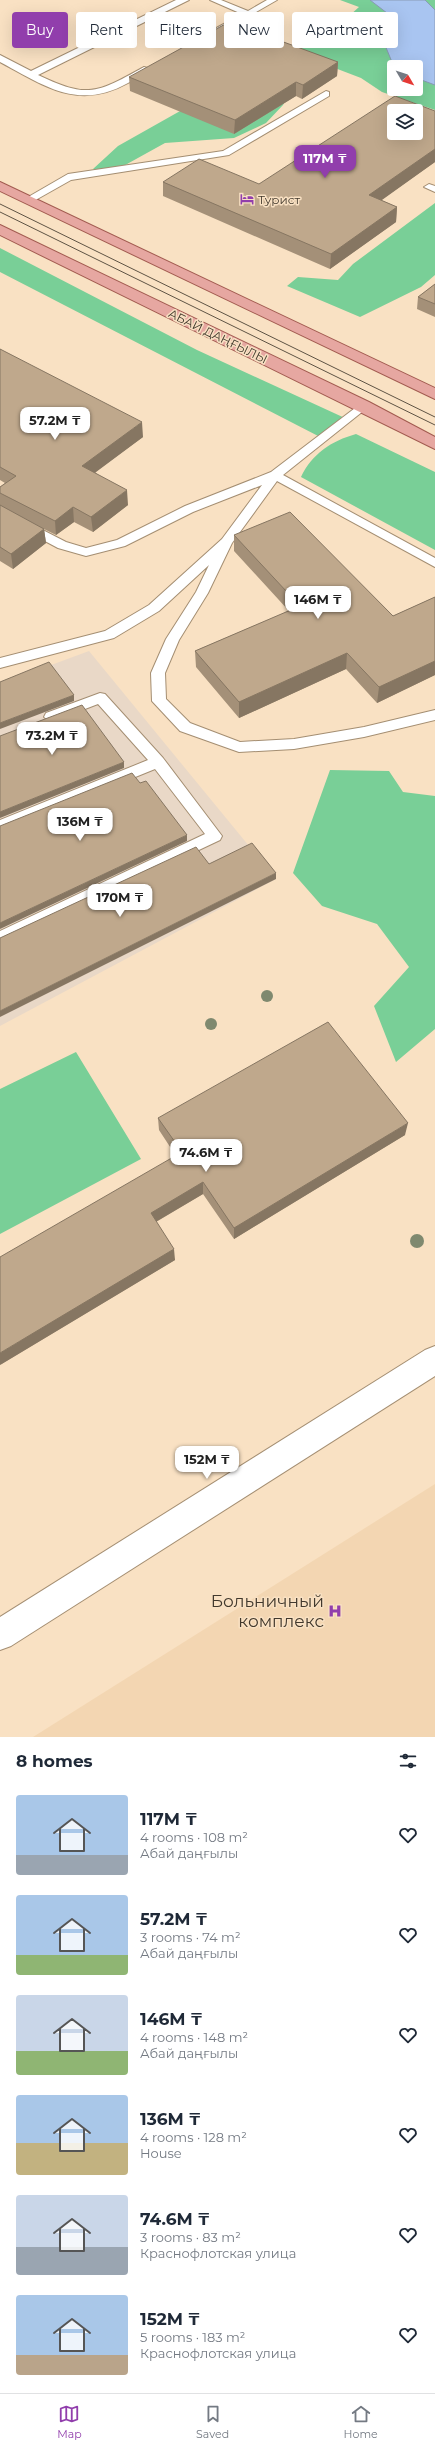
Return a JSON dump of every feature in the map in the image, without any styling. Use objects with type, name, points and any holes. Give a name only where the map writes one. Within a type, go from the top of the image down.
[{"type":"main road","points":[[0,186],[435,394]]},
{"type":"main road","name":"АБАЙ ДАҢҒЫЛЫ","points":[[0,229],[362,406],[435,444]]},
{"type":"street","points":[[0,1635],[435,1360]]},
{"type":"lane","points":[[32,74],[171,4],[185,0]]},
{"type":"lane","points":[[214,0],[244,12]]},
{"type":"lane","points":[[252,12],[273,0]]},
{"type":"lane","points":[[0,58],[75,94],[92,94],[110,88],[152,66]]},
{"type":"lane","points":[[28,200],[68,177],[226,153],[326,94]]},
{"type":"lane","points":[[362,406],[275,475],[226,542],[202,593],[173,639],[158,673],[159,701],[184,727],[239,747],[294,744],[364,732],[435,715]]},
{"type":"lane","points":[[0,512],[62,545],[86,552],[121,543],[189,508],[275,475],[435,563]]},
{"type":"lane","points":[[0,663],[109,635],[154,608],[226,542]]},
{"type":"lane","points":[[0,938],[215,836],[158,762],[100,698],[36,723]]},
{"type":"lane","points":[[0,826],[158,762]]},
{"type":"shaded area","points":[[89,651],[276,879],[0,1026],[0,684]]},
{"type":"shaded area","name":"Больничный комплекс","points":[[435,1484],[435,1737],[33,1737]]},
{"type":"green space","points":[[340,0],[435,0],[435,110],[423,106],[423,104],[417,104],[394,96],[423,96],[423,60],[387,60],[387,94],[361,78],[327,65],[288,96],[283,105],[266,123],[234,138],[165,143],[109,174],[93,169],[118,146],[292,48],[398,48],[398,12],[353,12],[359,7]]},
{"type":"green space","points":[[435,203],[435,275],[421,287],[360,317],[287,286],[298,277],[338,280],[353,264]]},
{"type":"green space","points":[[0,248],[197,350],[347,419],[322,438],[0,272]]},
{"type":"green space","points":[[356,434],[435,472],[435,550],[301,477],[305,469],[323,450],[338,440]]},
{"type":"green space","points":[[330,770],[389,771],[403,792],[435,796],[435,1029],[396,1062],[374,1006],[409,967],[377,924],[322,906],[293,873]]},
{"type":"green space","points":[[76,1052],[141,1159],[0,1234],[0,1089]]},
{"type":"water","points":[[370,0],[425,0],[435,10],[435,85],[423,81],[423,60],[391,60],[386,48],[398,48],[398,12],[386,12]]},
{"type":"building","points":[[224,25],[224,48],[284,48],[284,42],[292,45],[292,48],[300,48],[338,62],[303,85],[296,82],[235,120],[129,77],[182,48],[216,48],[216,29]]},
{"type":"building","points":[[395,96],[416,104],[387,104],[387,140],[423,140],[423,106],[435,111],[435,149],[369,195],[397,207],[331,254],[163,182],[199,159],[259,184]]},
{"type":"building","points":[[435,284],[435,304],[418,297]]},
{"type":"building","points":[[0,349],[142,422],[82,466],[127,490],[91,517],[73,507],[55,521],[0,493],[0,487],[16,476],[0,467]]},
{"type":"building","points":[[0,505],[44,529],[11,554],[0,547]]},
{"type":"building","points":[[290,512],[393,616],[435,597],[435,661],[379,687],[347,653],[239,702],[195,651],[300,606],[234,535]]},
{"type":"building","points":[[49,662],[74,695],[0,723],[0,682]]},
{"type":"building","points":[[82,705],[124,762],[0,812],[0,736]]},
{"type":"building","points":[[132,773],[140,783],[146,781],[187,835],[0,923],[0,826]]},
{"type":"building","points":[[252,843],[276,873],[0,1011],[0,938],[196,847],[209,864]]},
{"type":"building","points":[[328,1022],[408,1123],[234,1228],[203,1182],[151,1213],[174,1249],[0,1353],[0,1257],[182,1152],[158,1118]]},
{"type":"tram line","points":[[0,204],[435,417]]},
{"type":"tram line","points":[[0,212],[435,425]]},
{"type":"place","name":"Турист","points":[[247,199]]},
{"type":"place","name":"Больничный комплекс","points":[[335,1611]]}]
